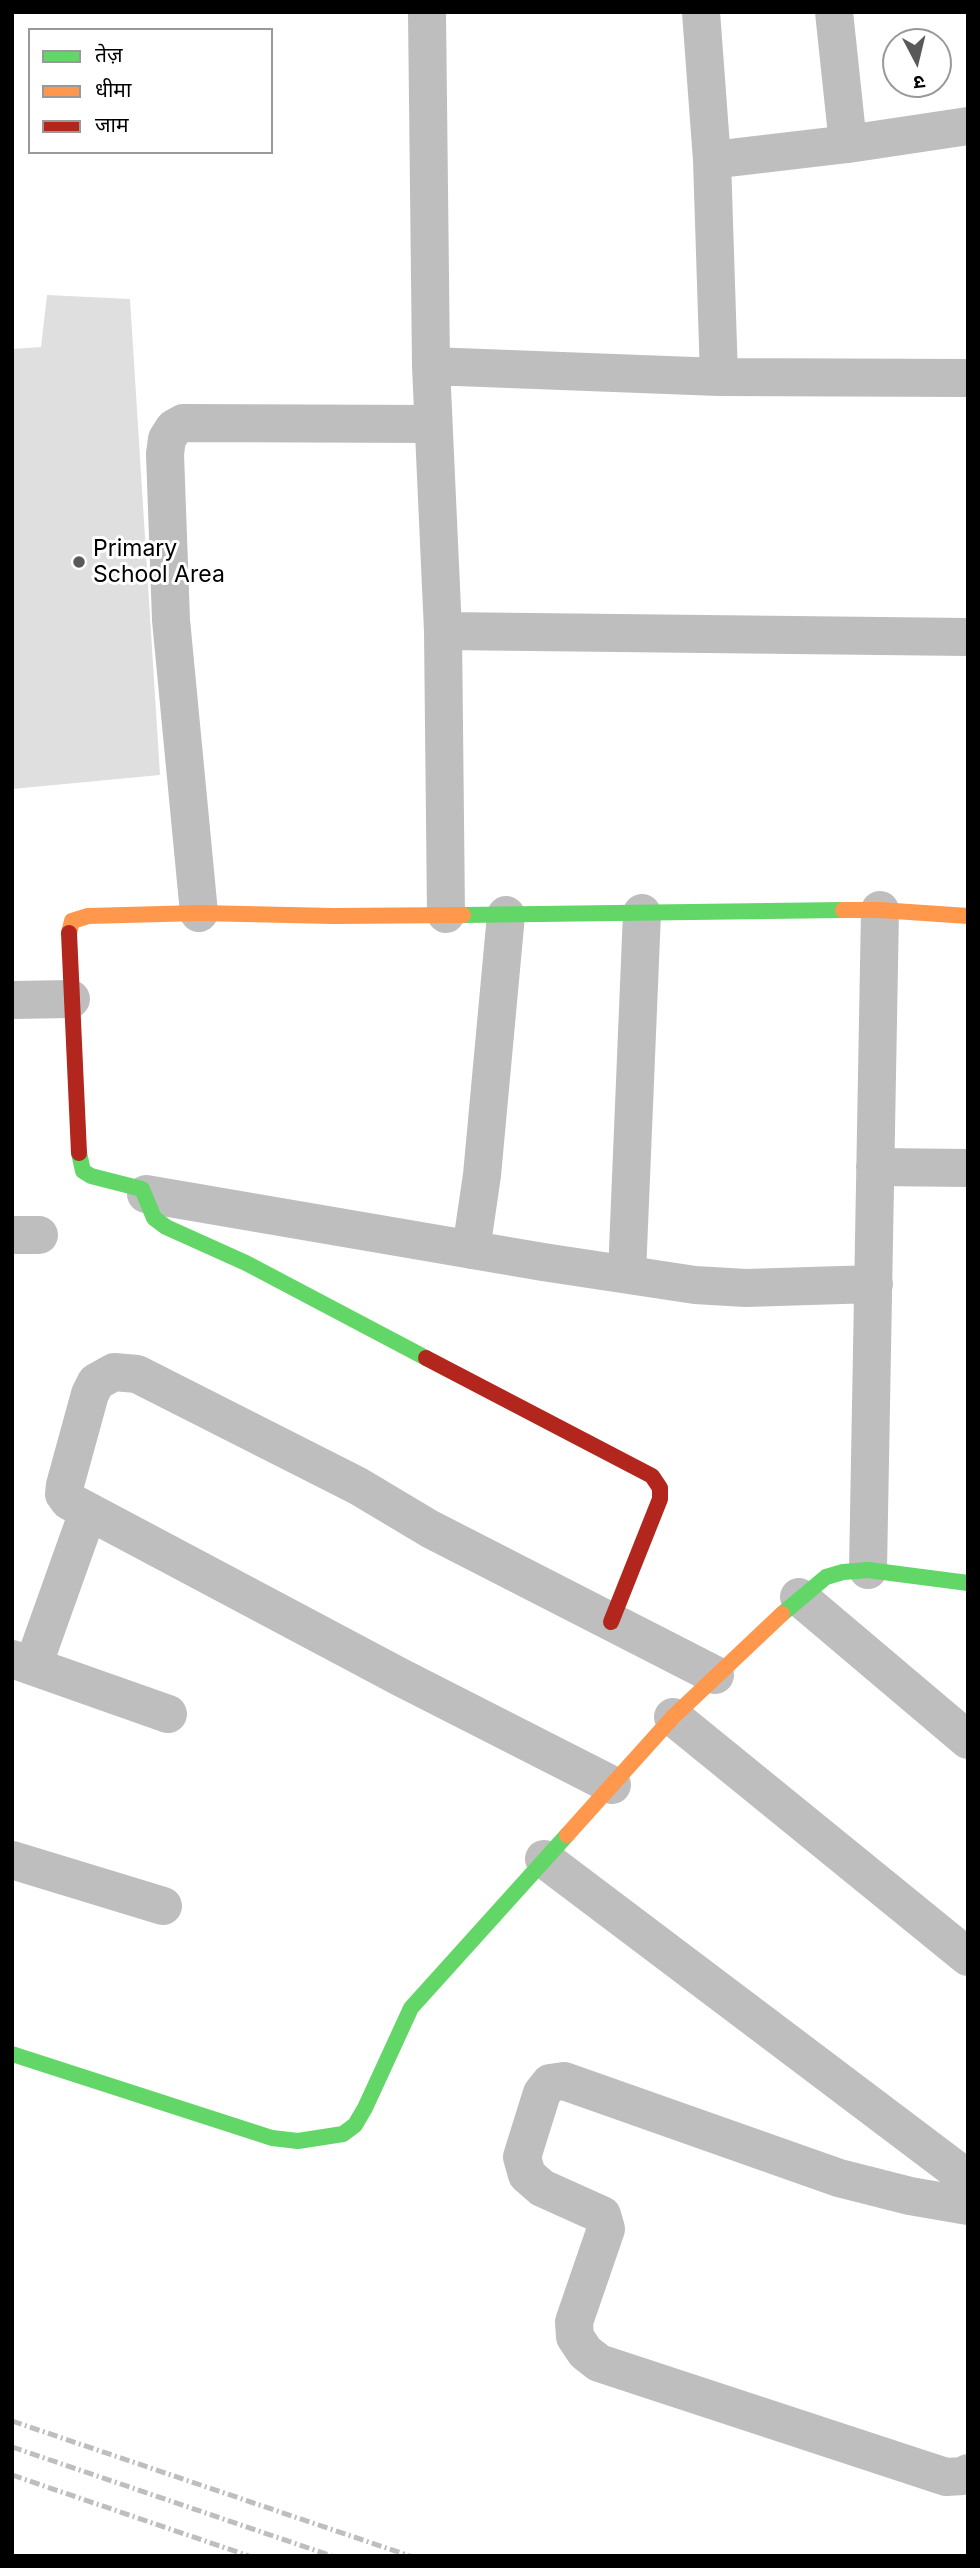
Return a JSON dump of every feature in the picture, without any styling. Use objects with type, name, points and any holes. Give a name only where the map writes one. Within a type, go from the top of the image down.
[{"type":"street","points":[[427,12],[431,366],[443,631],[446,914]]},
{"type":"street","points":[[701,12],[712,160],[719,377]]},
{"type":"street","points":[[834,12],[848,144]]},
{"type":"street","points":[[712,160],[968,126]]},
{"type":"street","points":[[431,366],[719,377],[968,378]]},
{"type":"street","points":[[198,913],[171,620],[165,454],[167,439],[174,428],[183,423],[433,424]]},
{"type":"street","points":[[443,631],[968,637]]},
{"type":"street","points":[[868,1570],[880,910]]},
{"type":"street","points":[[874,1284],[721,1288],[471,1250],[146,1194],[136,1186],[91,1177],[81,1166],[69,932],[72,921],[88,916],[198,913],[333,916],[880,910],[968,915]]},
{"type":"street","points":[[627,1274],[642,913]]},
{"type":"street","points":[[471,1250],[482,1175],[506,915]]},
{"type":"street","points":[[12,1000],[71,999]]},
{"type":"street","points":[[875,1167],[968,1168]]},
{"type":"street","points":[[146,1194],[154,1218],[166,1227],[246,1263],[652,1476],[660,1488],[660,1499],[611,1622]]},
{"type":"street","points":[[612,1785],[400,1677],[69,1501],[64,1490],[92,1388],[96,1382],[114,1372],[137,1374],[358,1486],[430,1530],[715,1675]]},
{"type":"street","points":[[88,1512],[23,1662],[169,1714]]},
{"type":"street","points":[[12,2054],[272,2138],[298,2141],[343,2134],[355,2125],[365,2108],[411,2008],[673,1717],[799,1597],[826,1577],[843,1572],[868,1570],[968,1583]]},
{"type":"street","points":[[799,1597],[968,1740]]},
{"type":"street","points":[[673,1717],[968,1957]]},
{"type":"street","points":[[544,1859],[968,2179]]},
{"type":"street","points":[[12,1860],[163,1906]]},
{"type":"street","points":[[968,2206],[910,2196],[839,2178],[564,2081],[550,2083],[542,2093],[522,2157],[527,2175],[542,2188],[602,2215],[606,2229],[574,2322],[575,2337],[585,2352],[599,2364],[946,2477],[968,2473]]},
{"type":"building","name":"Primary School Area","points":[[47,295],[130,299],[160,775],[12,789],[12,349],[41,347]]},
{"type":"railway","points":[[12,2421],[410,2556]]},
{"type":"railway","points":[[12,2447],[332,2556]]},
{"type":"railway","points":[[12,2475],[249,2556]]},
{"type":"traffic: fast","points":[[463,915],[843,910]]},
{"type":"traffic: fast","points":[[79,1153],[83,1171],[91,1176],[142,1189],[154,1218],[166,1227],[246,1263],[426,1358]]},
{"type":"traffic: fast","points":[[782,1614],[826,1577],[843,1572],[868,1570],[968,1583]]},
{"type":"traffic: fast","points":[[12,2054],[272,2138],[298,2141],[343,2134],[355,2125],[365,2108],[411,2008],[567,1835]]},
{"type":"traffic: slow","points":[[843,910],[968,916]]},
{"type":"traffic: slow","points":[[69,933],[72,921],[88,916],[199,913],[463,915]]},
{"type":"traffic: slow","points":[[567,1835],[673,1717],[782,1614]]},
{"type":"traffic: jam","points":[[69,933],[79,1153]]},
{"type":"traffic: jam","points":[[426,1358],[652,1476],[660,1488],[660,1499],[611,1622]]},
{"type":"place","name":"Primary School Area","points":[[79,562]]}]
